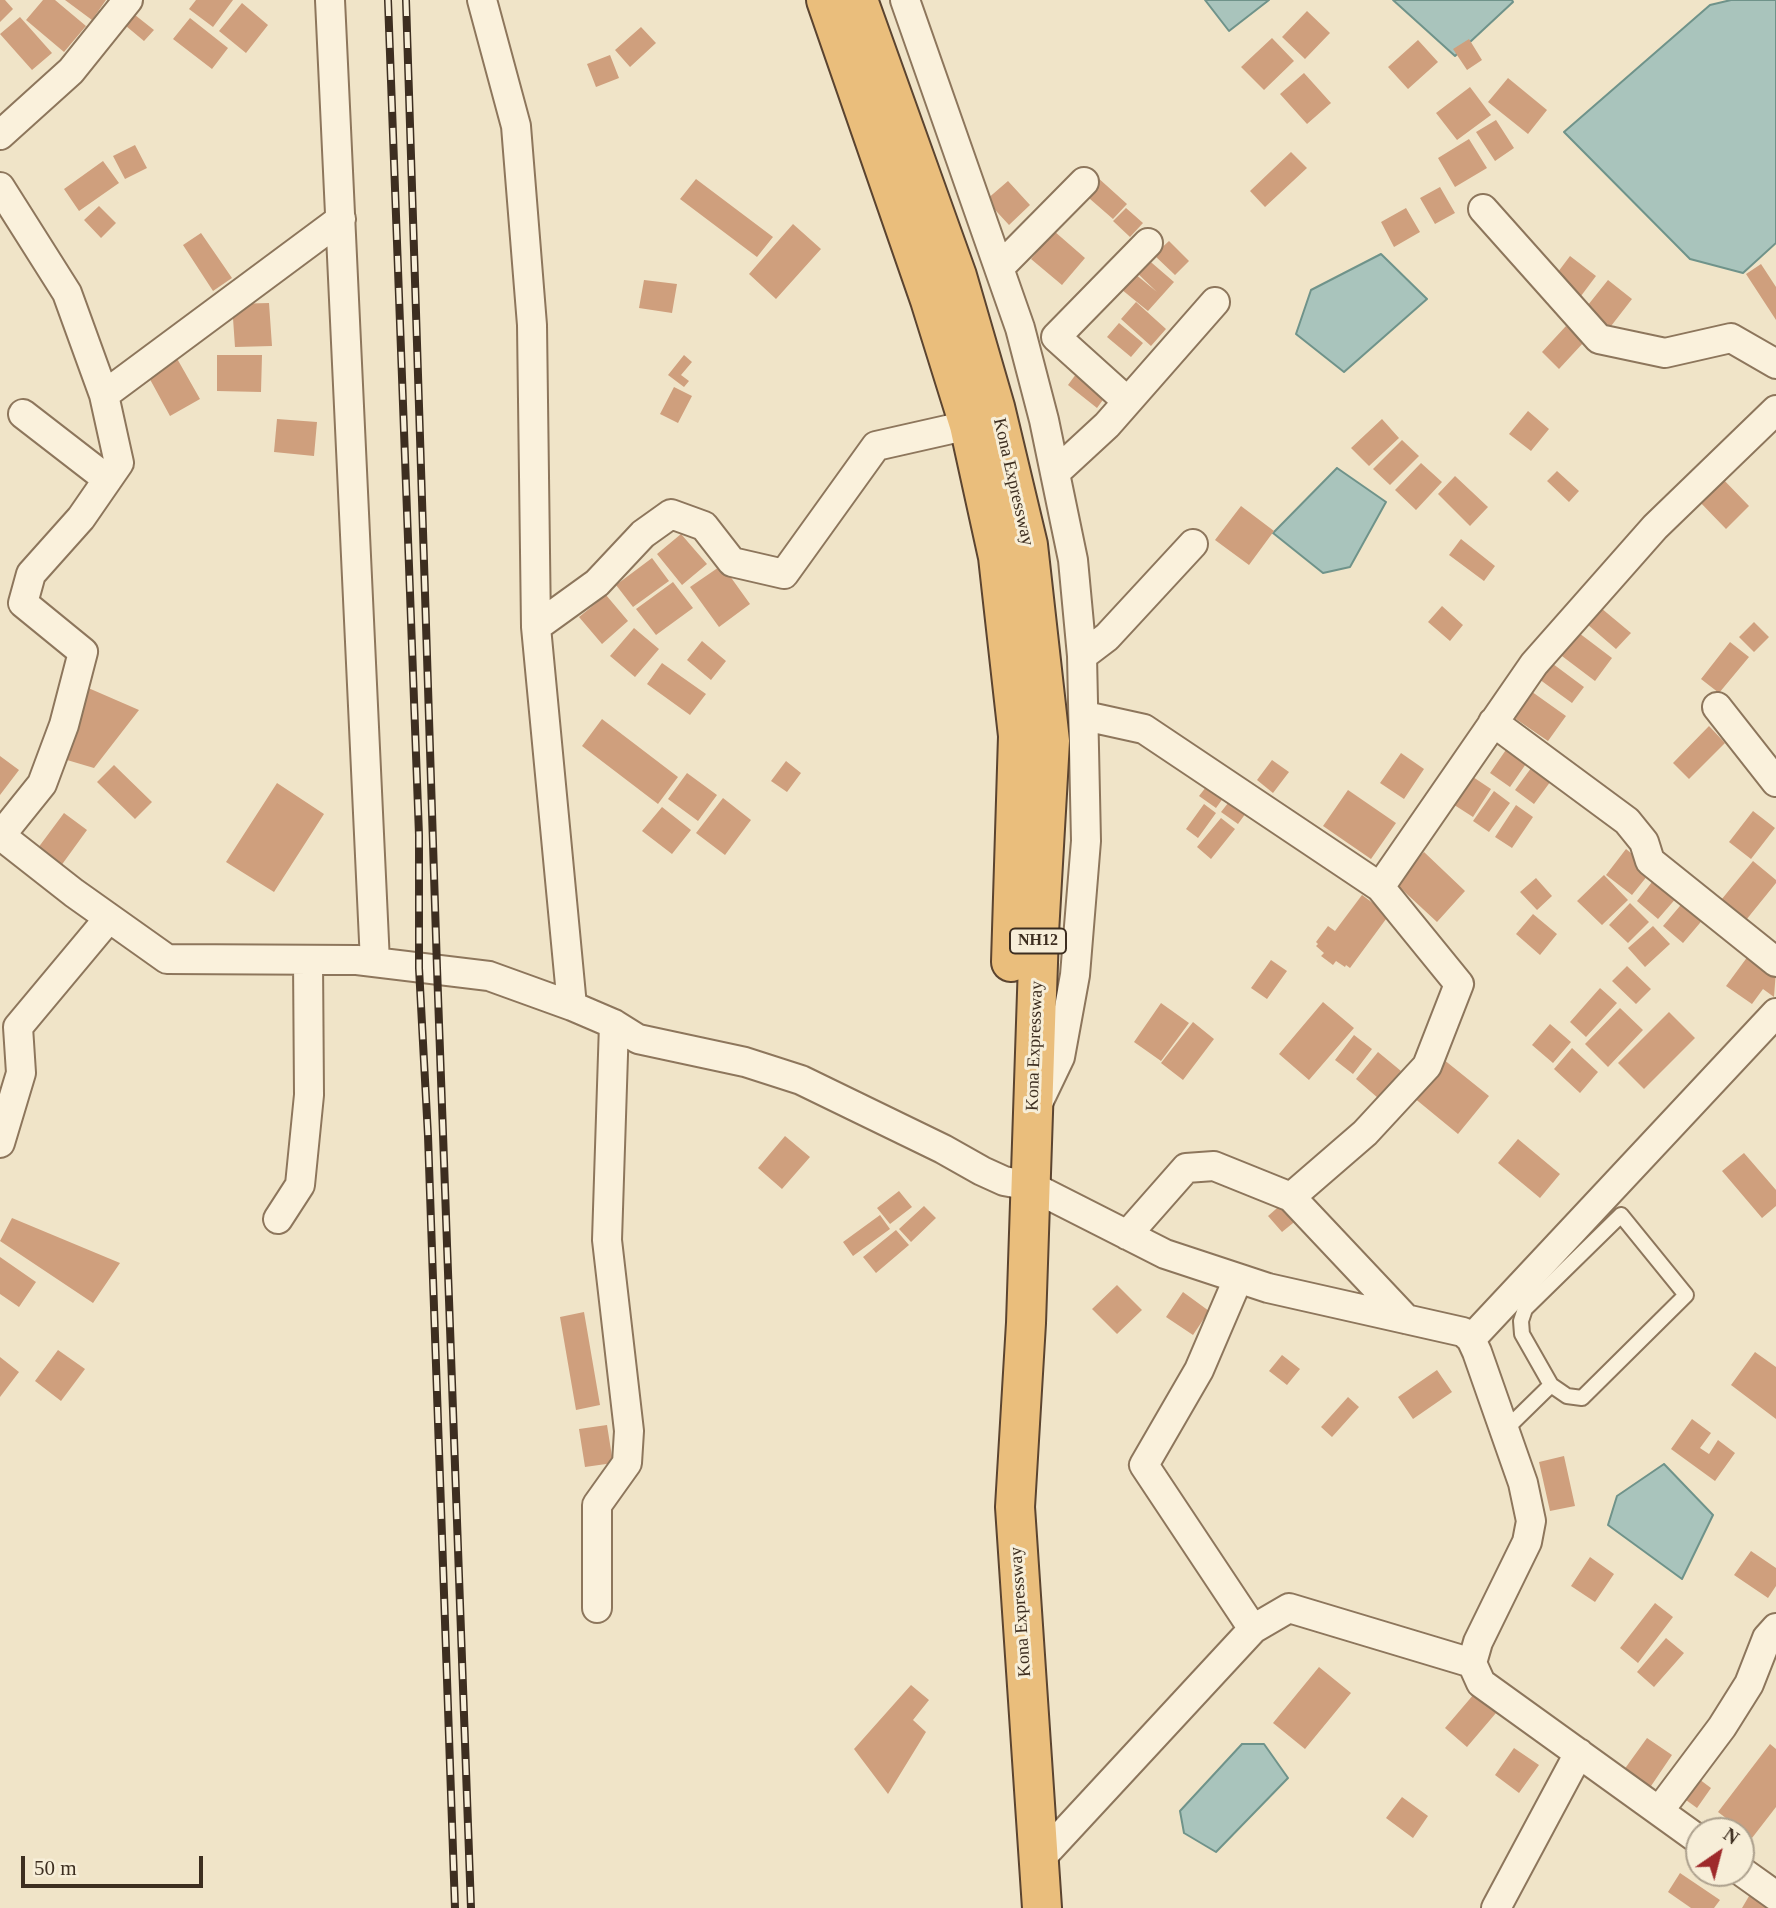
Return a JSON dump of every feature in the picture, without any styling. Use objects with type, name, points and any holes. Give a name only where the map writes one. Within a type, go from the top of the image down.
[{"type":"highway","name":"Kona Expressway","points":[[825,0],[930,299],[969,425],[998,557],[1018,736],[1017,1183],[991,1564],[1015,1908]]},
{"type":"highway","name":"Kona Expressway","points":[[858,0],[957,275],[995,407],[1028,545],[1050,741],[1038,933],[1033,1115],[1017,1183],[1026,1323],[1015,1507],[1042,1908]]},
{"type":"street","points":[[0,135],[71,71],[128,0]]},
{"type":"street","points":[[330,0],[375,962]]},
{"type":"street","points":[[482,0],[516,126],[532,325],[536,627],[572,1006]]},
{"type":"street","points":[[905,0],[1020,328],[1073,560],[1082,656],[1086,841],[1075,975],[1060,1057],[1033,1115]]},
{"type":"street","points":[[1000,267],[1084,182]]},
{"type":"street","points":[[0,187],[66,293],[104,395],[118,463],[81,518],[31,574],[23,603],[83,652],[64,725],[42,784],[0,835],[167,960],[375,962],[489,976],[572,1006],[614,1024],[638,1039],[745,1062],[801,1080],[1165,1254],[1268,1288],[1463,1332],[1471,1339],[1505,1430],[1523,1483],[1531,1521],[1527,1542],[1478,1642],[1472,1663],[1481,1683],[1685,1830]]},
{"type":"street","points":[[1483,209],[1599,339],[1665,353],[1731,338],[1776,364]]},
{"type":"street","points":[[104,395],[341,219]]},
{"type":"street","points":[[1127,401],[1056,337],[1148,243]]},
{"type":"street","points":[[1055,473],[1107,425],[1215,302]]},
{"type":"street","points":[[1380,887],[1534,664],[1655,527],[1776,410]]},
{"type":"street","points":[[23,414],[107,479]]},
{"type":"street","points":[[536,627],[597,583],[643,534],[671,514],[704,526],[732,562],[784,574],[876,446],[969,425]]},
{"type":"street","points":[[1082,656],[1107,638],[1193,544]]},
{"type":"street","points":[[1717,707],[1776,782]]},
{"type":"street","points":[[1084,716],[1144,729],[1380,887],[1459,984],[1427,1066],[1365,1132],[1291,1197]]},
{"type":"street","points":[[1493,722],[1627,821],[1644,842],[1650,861],[1776,962]]},
{"type":"street","points":[[0,1143],[21,1073],[18,1027],[109,918]]},
{"type":"street","points":[[278,1219],[300,1185],[309,1095],[308,960]]},
{"type":"street","points":[[1471,1339],[1776,1013]]},
{"type":"street","points":[[597,1608],[597,1506],[627,1463],[629,1431],[607,1240],[614,1024]]},
{"type":"street","points":[[1127,1235],[1186,1168],[1214,1166],[1291,1197],[1406,1319]]},
{"type":"street","points":[[1238,1279],[1199,1370],[1144,1465],[1253,1629]]},
{"type":"street","points":[[1038,1861],[1253,1629],[1289,1608],[1472,1663]]},
{"type":"street","points":[[1659,1811],[1749,1684],[1768,1638],[1776,1628]]},
{"type":"street","points":[[1496,1908],[1579,1753]]},
{"type":"street","points":[[1755,1881],[1776,1896]]},
{"type":"lane","points":[[1621,1215],[1686,1294],[1581,1398],[1567,1396],[1551,1385],[1522,1335],[1521,1321],[1525,1309],[1621,1215]]},
{"type":"lane","points":[[1505,1430],[1551,1385]]},
{"type":"water","points":[[1205,0],[1269,0],[1229,31]]},
{"type":"water","points":[[1393,0],[1512,0],[1513,2],[1455,56]]},
{"type":"water","points":[[1731,0],[1776,0],[1776,243],[1743,273],[1690,259],[1564,132],[1710,5]]},
{"type":"water","points":[[1381,254],[1427,299],[1344,372],[1296,334],[1311,290]]},
{"type":"water","points":[[1337,468],[1386,502],[1350,567],[1323,573],[1273,533]]},
{"type":"water","points":[[1664,1464],[1713,1515],[1682,1579],[1608,1525],[1617,1496]]},
{"type":"water","points":[[1242,1744],[1264,1744],[1288,1778],[1216,1852],[1184,1833],[1180,1811]]},
{"type":"building","points":[[0,0],[5,0],[13,9],[0,22]]},
{"type":"building","points":[[43,0],[55,0],[86,26],[64,52],[26,20]]},
{"type":"building","points":[[65,0],[106,0],[92,20]]},
{"type":"building","points":[[196,0],[233,0],[213,27],[189,9]]},
{"type":"building","points":[[242,3],[268,25],[246,53],[219,31]]},
{"type":"building","points":[[1307,11],[1330,33],[1305,59],[1282,37]]},
{"type":"building","points":[[135,15],[154,30],[144,41],[126,26]]},
{"type":"building","points":[[20,17],[52,53],[32,70],[0,34]]},
{"type":"building","points":[[190,18],[228,48],[212,69],[173,39]]},
{"type":"building","points":[[641,27],[656,43],[630,67],[615,50]]},
{"type":"building","points":[[1272,38],[1294,61],[1264,90],[1241,67]]},
{"type":"building","points":[[1469,39],[1482,60],[1467,70],[1453,49]]},
{"type":"building","points":[[1418,40],[1438,62],[1408,89],[1388,67]]},
{"type":"building","points":[[610,55],[619,78],[596,87],[587,64]]},
{"type":"building","points":[[1304,73],[1331,103],[1307,124],[1280,94]]},
{"type":"building","points":[[1508,78],[1547,110],[1528,134],[1488,102]]},
{"type":"building","points":[[1470,87],[1491,115],[1457,140],[1436,113]]},
{"type":"building","points":[[1496,120],[1514,148],[1495,161],[1476,132]]},
{"type":"building","points":[[1469,139],[1487,168],[1455,187],[1438,158]]},
{"type":"building","points":[[135,145],[147,168],[125,179],[113,156]]},
{"type":"building","points":[[1291,152],[1307,168],[1265,207],[1250,191]]},
{"type":"building","points":[[103,161],[119,183],[79,211],[64,189]]},
{"type":"building","points":[[1096,176],[1127,204],[1113,219],[1082,192]]},
{"type":"building","points":[[696,179],[773,237],[757,257],[680,199]]},
{"type":"building","points":[[1008,181],[1030,205],[1009,225],[986,200]]},
{"type":"building","points":[[1440,187],[1455,213],[1435,224],[1420,198]]},
{"type":"building","points":[[99,206],[116,223],[101,238],[84,220]]},
{"type":"building","points":[[1126,208],[1143,223],[1130,237],[1113,221]]},
{"type":"building","points":[[1406,208],[1420,232],[1394,247],[1381,222]]},
{"type":"building","points":[[793,224],[821,249],[776,299],[749,274]]},
{"type":"building","points":[[1054,231],[1085,258],[1062,285],[1031,259]]},
{"type":"building","points":[[201,233],[232,278],[213,291],[183,245]]},
{"type":"building","points":[[1169,241],[1189,261],[1175,275],[1154,255]]},
{"type":"building","points":[[1570,256],[1596,276],[1578,300],[1552,280]]},
{"type":"building","points":[[1145,257],[1174,282],[1148,311],[1116,285],[1129,269],[1157,292],[1134,270]]},
{"type":"building","points":[[1761,264],[1776,287],[1776,320],[1746,274]]},
{"type":"building","points":[[644,280],[677,284],[672,313],[639,308]]},
{"type":"building","points":[[1608,280],[1632,299],[1608,330],[1584,310]]},
{"type":"building","points":[[1136,302],[1166,329],[1151,346],[1121,319]]},
{"type":"building","points":[[269,303],[272,346],[235,347],[232,304]]},
{"type":"building","points":[[1119,323],[1143,343],[1131,357],[1107,337]]},
{"type":"building","points":[[1566,326],[1584,342],[1559,369],[1542,352]]},
{"type":"building","points":[[175,355],[200,399],[170,416],[146,372]]},
{"type":"building","points":[[217,355],[262,355],[261,392],[217,391]]},
{"type":"building","points":[[684,355],[692,362],[681,375],[689,381],[684,387],[668,375]]},
{"type":"building","points":[[1079,370],[1108,393],[1097,408],[1068,385]]},
{"type":"building","points":[[674,387],[692,396],[678,423],[660,414]]},
{"type":"building","points":[[1528,411],[1549,429],[1531,451],[1509,434]]},
{"type":"building","points":[[277,419],[317,422],[314,456],[274,452]]},
{"type":"building","points":[[1382,419],[1399,438],[1369,466],[1351,448]]},
{"type":"building","points":[[1402,440],[1419,456],[1390,485],[1373,469]]},
{"type":"building","points":[[1421,463],[1442,482],[1416,510],[1395,490]]},
{"type":"building","points":[[1557,471],[1579,491],[1569,502],[1547,481]]},
{"type":"building","points":[[1455,476],[1488,507],[1470,526],[1438,494]]},
{"type":"building","points":[[1720,476],[1749,506],[1726,529],[1697,499]]},
{"type":"building","points":[[1241,506],[1274,531],[1249,565],[1215,540]]},
{"type":"building","points":[[681,534],[707,564],[682,585],[657,554]]},
{"type":"building","points":[[1461,539],[1495,566],[1484,581],[1449,555]]},
{"type":"building","points":[[652,558],[669,581],[633,607],[616,585]]},
{"type":"building","points":[[722,565],[750,604],[719,627],[690,587]]},
{"type":"building","points":[[673,582],[693,608],[656,635],[636,609]]},
{"type":"building","points":[[606,595],[628,621],[602,644],[579,617]]},
{"type":"building","points":[[1442,606],[1463,625],[1450,641],[1428,622]]},
{"type":"building","points":[[1601,608],[1631,633],[1616,649],[1587,624]]},
{"type":"building","points":[[1754,622],[1769,637],[1754,652],[1739,637]]},
{"type":"building","points":[[634,628],[659,649],[635,677],[610,656]]},
{"type":"building","points":[[1575,630],[1612,658],[1595,681],[1558,653]]},
{"type":"building","points":[[702,641],[726,661],[711,680],[687,660]]},
{"type":"building","points":[[1730,642],[1749,657],[1719,693],[1701,679]]},
{"type":"building","points":[[1545,658],[1584,687],[1572,703],[1532,674]]},
{"type":"building","points":[[662,663],[706,694],[690,715],[647,684]]},
{"type":"building","points":[[86,687],[139,710],[94,768],[67,760]]},
{"type":"building","points":[[1528,689],[1566,716],[1548,741],[1510,715]]},
{"type":"building","points":[[602,719],[678,777],[658,804],[582,746]]},
{"type":"building","points":[[1709,726],[1725,743],[1689,779],[1673,763]]},
{"type":"building","points":[[1510,744],[1530,758],[1510,787],[1490,773]]},
{"type":"building","points":[[1401,753],[1424,769],[1404,799],[1380,783]]},
{"type":"building","points":[[0,756],[19,770],[0,795]]},
{"type":"building","points":[[1272,760],[1289,772],[1273,793],[1257,780]]},
{"type":"building","points":[[1537,760],[1556,774],[1534,804],[1515,790]]},
{"type":"building","points":[[786,761],[801,773],[787,792],[771,781]]},
{"type":"building","points":[[114,765],[152,802],[135,819],[97,782]]},
{"type":"building","points":[[1464,771],[1491,789],[1473,817],[1445,799]]},
{"type":"building","points":[[687,773],[717,795],[698,821],[668,799]]},
{"type":"building","points":[[1213,778],[1229,790],[1216,808],[1199,796]]},
{"type":"building","points":[[277,783],[324,814],[274,892],[226,862]]},
{"type":"building","points":[[1348,790],[1396,823],[1371,859],[1323,826]]},
{"type":"building","points":[[1494,791],[1510,803],[1489,832],[1473,821]]},
{"type":"building","points":[[1236,793],[1251,806],[1238,824],[1221,812]]},
{"type":"building","points":[[723,798],[751,820],[725,855],[696,833]]},
{"type":"building","points":[[1204,804],[1216,813],[1198,838],[1186,829]]},
{"type":"building","points":[[1516,805],[1533,817],[1512,848],[1495,837]]},
{"type":"building","points":[[662,807],[691,830],[672,854],[642,831]]},
{"type":"building","points":[[1753,811],[1775,828],[1751,859],[1729,842]]},
{"type":"building","points":[[64,813],[87,830],[58,870],[35,852]]},
{"type":"building","points":[[1221,818],[1235,829],[1211,859],[1197,847]]},
{"type":"building","points":[[1626,849],[1652,870],[1632,895],[1606,875]]},
{"type":"building","points":[[1424,852],[1465,891],[1437,922],[1395,883]]},
{"type":"building","points":[[1753,861],[1776,880],[1776,883],[1742,925],[1717,905]]},
{"type":"building","points":[[1604,875],[1628,900],[1602,925],[1577,901]]},
{"type":"building","points":[[1656,877],[1678,896],[1658,919],[1637,901]]},
{"type":"building","points":[[1536,878],[1552,896],[1537,910],[1520,892]]},
{"type":"building","points":[[1362,895],[1389,915],[1350,968],[1336,961],[1333,965],[1321,956],[1324,953],[1316,946],[1316,942],[1328,926],[1335,931]]},
{"type":"building","points":[[1685,900],[1705,917],[1683,943],[1663,926]]},
{"type":"building","points":[[1630,903],[1649,922],[1628,943],[1609,925]]},
{"type":"building","points":[[1533,914],[1557,934],[1540,955],[1516,934]]},
{"type":"building","points":[[1653,926],[1670,944],[1645,967],[1628,948]]},
{"type":"building","points":[[1751,952],[1776,970],[1774,997],[1763,989],[1752,1004],[1726,986]]},
{"type":"building","points":[[1271,960],[1287,971],[1267,999],[1251,988]]},
{"type":"building","points":[[1627,966],[1651,989],[1636,1004],[1612,981]]},
{"type":"building","points":[[1600,988],[1617,1003],[1586,1037],[1570,1022]]},
{"type":"building","points":[[1323,1002],[1354,1028],[1309,1080],[1279,1054]]},
{"type":"building","points":[[1161,1003],[1189,1023],[1161,1061],[1134,1042]]},
{"type":"building","points":[[1620,1008],[1643,1030],[1608,1067],[1585,1044]]},
{"type":"building","points":[[1669,1012],[1695,1038],[1644,1089],[1618,1063]]},
{"type":"building","points":[[1193,1022],[1214,1039],[1183,1080],[1161,1063]]},
{"type":"building","points":[[1550,1024],[1571,1042],[1553,1063],[1532,1045]]},
{"type":"building","points":[[1354,1035],[1372,1049],[1353,1074],[1335,1060]]},
{"type":"building","points":[[1572,1048],[1598,1072],[1580,1093],[1554,1069]]},
{"type":"building","points":[[1378,1052],[1401,1071],[1378,1098],[1356,1079]]},
{"type":"building","points":[[1443,1059],[1489,1096],[1458,1134],[1413,1097]]},
{"type":"building","points":[[785,1136],[810,1157],[782,1189],[758,1168]]},
{"type":"building","points":[[1518,1139],[1560,1174],[1540,1198],[1498,1163]]},
{"type":"building","points":[[1744,1153],[1776,1190],[1776,1206],[1762,1218],[1722,1171]]},
{"type":"building","points":[[899,1191],[912,1207],[890,1224],[877,1208]]},
{"type":"building","points":[[1284,1202],[1298,1219],[1282,1232],[1268,1216]]},
{"type":"building","points":[[924,1206],[936,1218],[911,1242],[899,1229]]},
{"type":"building","points":[[880,1215],[890,1229],[853,1256],[843,1242]]},
{"type":"building","points":[[12,1218],[120,1263],[93,1303],[0,1241]]},
{"type":"building","points":[[896,1230],[909,1245],[876,1273],[863,1257]]},
{"type":"building","points":[[0,1257],[36,1282],[19,1307],[0,1294]]},
{"type":"building","points":[[1117,1285],[1142,1310],[1117,1334],[1092,1309]]},
{"type":"building","points":[[1183,1292],[1209,1311],[1193,1335],[1166,1317]]},
{"type":"building","points":[[584,1312],[600,1405],[576,1410],[560,1317]]},
{"type":"building","points":[[58,1350],[85,1369],[61,1401],[35,1381]]},
{"type":"building","points":[[1755,1352],[1776,1367],[1776,1419],[1731,1385]]},
{"type":"building","points":[[1282,1355],[1300,1369],[1287,1385],[1269,1371]]},
{"type":"building","points":[[0,1357],[19,1372],[0,1397]]},
{"type":"building","points":[[1437,1370],[1452,1392],[1413,1419],[1398,1397]]},
{"type":"building","points":[[1348,1397],[1359,1407],[1332,1437],[1321,1427]]},
{"type":"building","points":[[1692,1419],[1711,1433],[1700,1448],[1709,1454],[1718,1440],[1735,1453],[1715,1481],[1671,1449]]},
{"type":"building","points":[[607,1425],[613,1463],[585,1467],[579,1429]]},
{"type":"building","points":[[1564,1456],[1575,1506],[1550,1511],[1539,1462]]},
{"type":"building","points":[[1751,1551],[1776,1568],[1776,1586],[1768,1598],[1734,1575]]},
{"type":"building","points":[[1590,1557],[1614,1574],[1595,1602],[1571,1586]]},
{"type":"building","points":[[1655,1603],[1673,1617],[1638,1663],[1620,1648]]},
{"type":"building","points":[[1666,1638],[1684,1653],[1654,1687],[1637,1672]]},
{"type":"building","points":[[1319,1667],[1351,1693],[1305,1749],[1273,1723]]},
{"type":"building","points":[[911,1685],[929,1700],[913,1720],[926,1732],[888,1794],[854,1749]]},
{"type":"building","points":[[1474,1694],[1496,1713],[1467,1747],[1445,1728]]},
{"type":"building","points":[[1647,1738],[1672,1755],[1647,1792],[1621,1774]]},
{"type":"building","points":[[1770,1744],[1776,1749],[1776,1807],[1755,1834],[1755,1817],[1725,1817],[1718,1812]]},
{"type":"building","points":[[1514,1748],[1539,1765],[1519,1793],[1495,1775]]},
{"type":"building","points":[[1699,1779],[1711,1788],[1697,1808],[1686,1800]]},
{"type":"building","points":[[1402,1797],[1428,1816],[1413,1838],[1386,1818]]},
{"type":"building","points":[[1680,1873],[1685,1876],[1685,1887],[1701,1887],[1720,1900],[1714,1908],[1691,1908],[1668,1892]]},
{"type":"building","points":[[1752,1891],[1776,1908],[1742,1908]]},
{"type":"railway","points":[[388,0],[419,835],[419,968],[428,1136],[455,1908]]},
{"type":"railway","points":[[406,0],[471,1908]]}]
